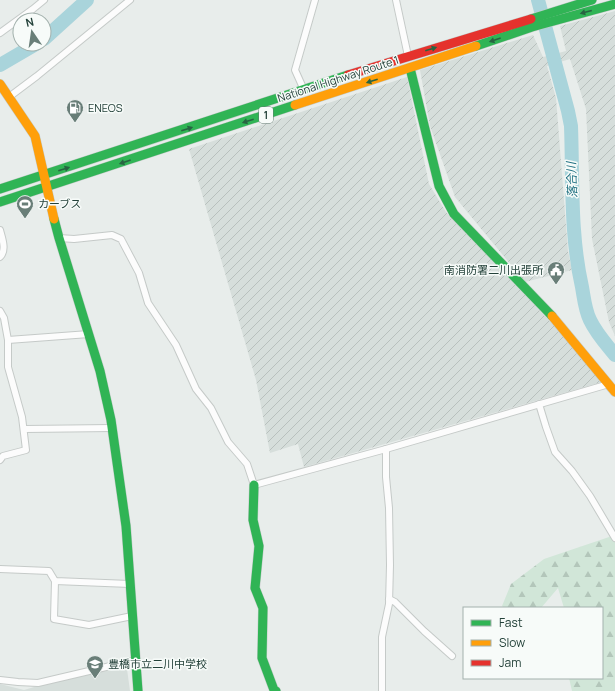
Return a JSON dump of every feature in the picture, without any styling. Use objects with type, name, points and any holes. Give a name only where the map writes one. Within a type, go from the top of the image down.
[{"type":"main road","name":"National Highway Route 1","points":[[556,16],[592,0]]},
{"type":"main road","name":"National Highway Route 1","points":[[0,189],[44,176],[408,56],[556,16],[615,4]]},
{"type":"main road","name":"National Highway Route 1","points":[[0,202],[410,68],[531,23]]},
{"type":"main road","points":[[410,68],[439,186],[454,214],[548,311],[615,392]]},
{"type":"main road","points":[[5,91],[35,136],[46,188],[59,238],[100,371],[112,428],[126,526],[138,691]]},
{"type":"main road","points":[[254,485],[253,520],[259,546],[255,588],[263,608],[262,658],[273,691]]},
{"type":"street","points":[[0,34],[44,0]]},
{"type":"street","points":[[5,91],[38,76],[130,0]]},
{"type":"street","points":[[304,90],[295,70],[315,0]]},
{"type":"street","points":[[396,0],[408,56]]},
{"type":"street","points":[[0,230],[4,250],[3,255],[0,257]]},
{"type":"street","points":[[59,238],[74,239],[112,236],[120,239],[139,273],[148,303],[176,345],[196,389],[211,408],[228,442],[247,464],[254,485],[386,449],[609,384]]},
{"type":"street","points":[[0,311],[4,318],[8,340],[8,367],[24,429],[26,450],[3,456],[0,460]]},
{"type":"street","points":[[8,340],[89,334]]},
{"type":"street","points":[[540,404],[555,452],[572,471],[590,496],[615,538]]},
{"type":"street","points":[[24,429],[112,428]]},
{"type":"street","points":[[382,691],[382,637],[389,599],[390,565],[388,549],[389,508],[386,477],[386,449]]},
{"type":"street","points":[[0,569],[49,572],[55,581],[54,619],[89,625],[132,616]]},
{"type":"street","points":[[55,581],[130,584]]},
{"type":"street","points":[[389,599],[395,602],[452,656]]},
{"type":"street","points":[[0,680],[38,683],[136,660]]},
{"type":"shaded area","points":[[615,11],[615,336],[609,322],[592,239],[586,109],[570,59],[547,66],[556,98],[568,251],[572,270],[525,282],[455,197],[430,126],[420,70],[533,35],[543,57],[566,51],[560,26]]},
{"type":"shaded area","points":[[407,77],[429,184],[446,212],[580,353],[602,382],[304,467],[298,444],[270,453],[256,380],[189,149]]},
{"type":"shaded area","name":"豊橋市立二川中学校","points":[[127,669],[130,691],[0,691],[0,684],[24,690],[79,674]]},
{"type":"green space","points":[[615,535],[615,691],[572,691],[569,679],[603,679],[603,607],[564,607],[558,588],[542,607],[502,606],[511,584],[544,559]]},
{"type":"waterway","points":[[52,32],[87,0]]},
{"type":"waterway","name":"落合川","points":[[538,0],[571,126],[574,227],[578,267],[585,304],[592,325],[615,355]]},
{"type":"waterway","points":[[0,65],[22,52]]},
{"type":"traffic: fast","points":[[531,19],[592,0]]},
{"type":"traffic: fast","points":[[476,46],[532,27],[615,4]]},
{"type":"traffic: fast","points":[[410,68],[439,186],[454,214],[552,316]]},
{"type":"traffic: fast","points":[[0,189],[348,75]]},
{"type":"traffic: fast","points":[[0,202],[295,105]]},
{"type":"traffic: fast","points":[[54,219],[100,371],[111,420],[126,526],[138,691]]},
{"type":"traffic: fast","points":[[254,485],[253,520],[259,546],[255,588],[263,608],[262,658],[274,690],[276,691]]},
{"type":"traffic: slow","points":[[295,105],[476,46]]},
{"type":"traffic: slow","points":[[0,84],[35,136],[54,219]]},
{"type":"traffic: slow","points":[[552,316],[615,392]]},
{"type":"traffic: jam","points":[[348,75],[531,19]]},
{"type":"place","name":"ENEOS","points":[[75,123]]},
{"type":"place","name":"カーブス","points":[[25,219]]},
{"type":"place","name":"南消防署二川出張所","points":[[556,285]]},
{"type":"place","name":"豊橋市立二川中学校","points":[[95,679]]}]
